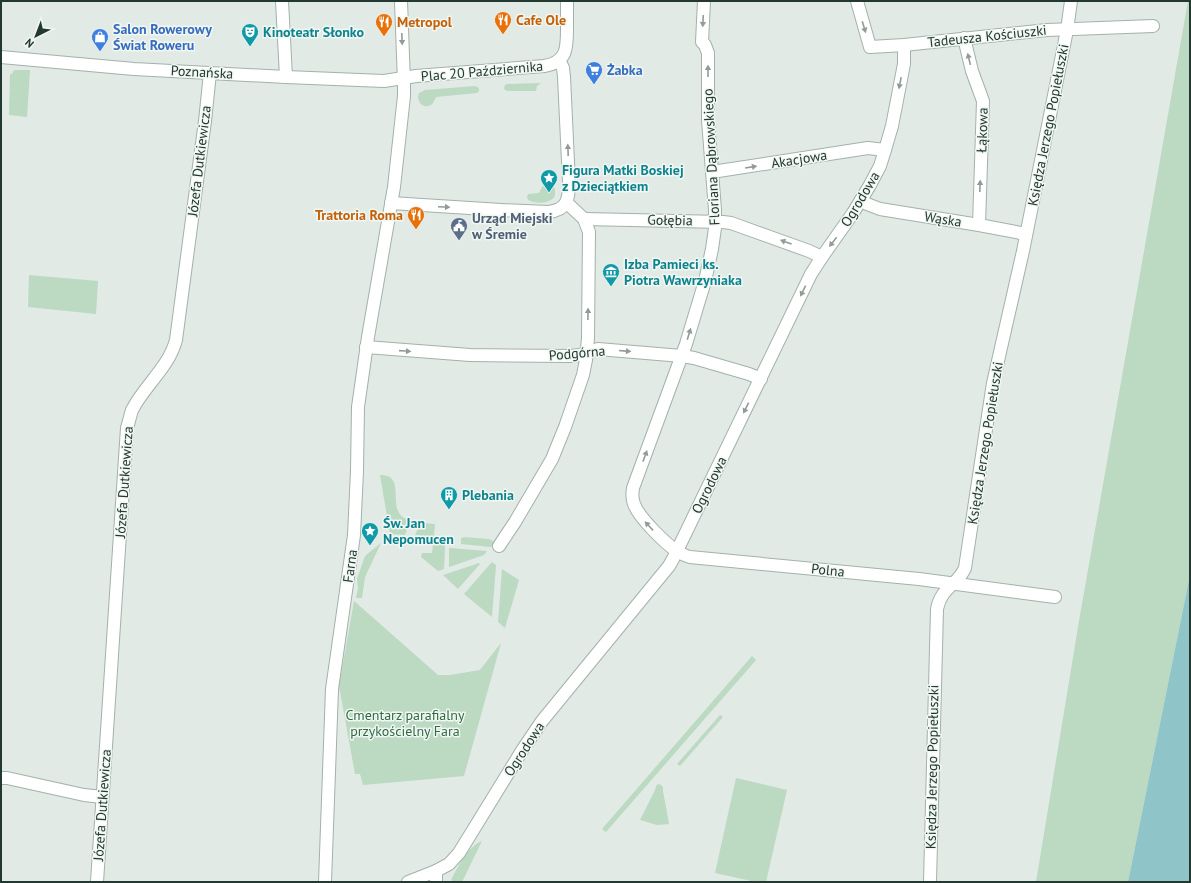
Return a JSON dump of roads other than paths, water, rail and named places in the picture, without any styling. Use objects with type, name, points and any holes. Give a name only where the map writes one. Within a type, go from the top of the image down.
[{"type":"street","points":[[282,1],[286,77]]},
{"type":"street","name":"Plac 20 Października","points":[[391,204],[398,156],[404,96],[401,1]]},
{"type":"street","name":"Plac 20 Października","points":[[404,78],[544,66],[555,63],[563,56],[566,46],[567,1]]},
{"type":"street","name":"Floriana Dąbrowskiego","points":[[632,493],[682,356],[705,281],[712,249],[715,221],[708,120],[708,53],[702,42],[704,1]]},
{"type":"street","name":"Księdza Jerzego Popiełuszki","points":[[930,882],[936,616],[938,602],[953,583],[961,576],[965,568],[990,398],[1026,234],[1067,30],[1071,1]]},
{"type":"street","name":"Tadeusza Kościuszki","points":[[858,4],[870,47],[904,45],[1047,30],[1152,26]]},
{"type":"street","name":"Łąkowa","points":[[964,38],[972,71],[983,101],[979,225]]},
{"type":"street","name":"Ogrodowa","points":[[408,882],[436,877],[455,858],[542,721],[669,566],[811,274],[848,222],[875,176],[886,150],[892,126],[904,64],[904,45]]},
{"type":"street","name":"Poznańska","points":[[1,57],[129,68],[286,77],[384,81],[404,78]]},
{"type":"street","name":"Plac 20 Października","points":[[559,60],[563,68],[565,84],[569,183],[567,203]]},
{"type":"street","name":"Józefa Dutkiewicza","points":[[97,882],[129,418],[134,407],[168,359],[176,340],[210,73]]},
{"type":"street","name":"Akacjowa","points":[[712,172],[868,148],[886,150]]},
{"type":"street","name":"Wąska","points":[[862,200],[867,204],[880,209],[1026,234]]},
{"type":"street","points":[[391,204],[548,212],[560,209],[567,203],[584,219],[589,232],[586,353],[585,367],[580,386],[556,450],[547,468],[499,546]]},
{"type":"street","name":"Farna","points":[[325,882],[332,689],[354,535],[357,478],[358,407],[366,347],[391,204]]},
{"type":"street","name":"Gołębia","points":[[584,219],[715,221],[731,223],[822,257]]},
{"type":"street","name":"Podgórna","points":[[366,347],[506,356],[570,356],[598,349],[694,358],[761,379]]},
{"type":"street","name":"Polna","points":[[632,493],[634,504],[641,516],[654,531],[677,551],[690,557],[903,577],[1055,596]]},
{"type":"street","points":[[1,778],[7,778],[84,795],[102,797]]},
{"type":"water","points":[[1190,575],[1190,882],[1128,882]]},
{"type":"place","name":"Cafe Ole","points":[[503,35]]},
{"type":"place","name":"Metropol","points":[[384,37]]},
{"type":"place","name":"Kinoteatr Słonko","points":[[250,47]]},
{"type":"place","name":"Salon Rowerowy Świat Roweru","points":[[100,52]]},
{"type":"place","name":"Żabka","points":[[594,85]]},
{"type":"place","name":"Figura Matki Boskiej z Dzieciątkiem","points":[[549,193]]},
{"type":"place","name":"Trattoria Roma","points":[[416,230]]},
{"type":"place","name":"Urząd Miejski w Śremie","points":[[459,241]]},
{"type":"place","name":"Izba Pamieci ks. Piotra Wawrzyniaka","points":[[611,287]]},
{"type":"place","name":"Plebania","points":[[449,510]]},
{"type":"place","name":"Św. Jan Nepomucen","points":[[370,546]]},
{"type":"park label","name":"Cmentarz parafialny przykościelny Fara","points":[[405,724]]}]
